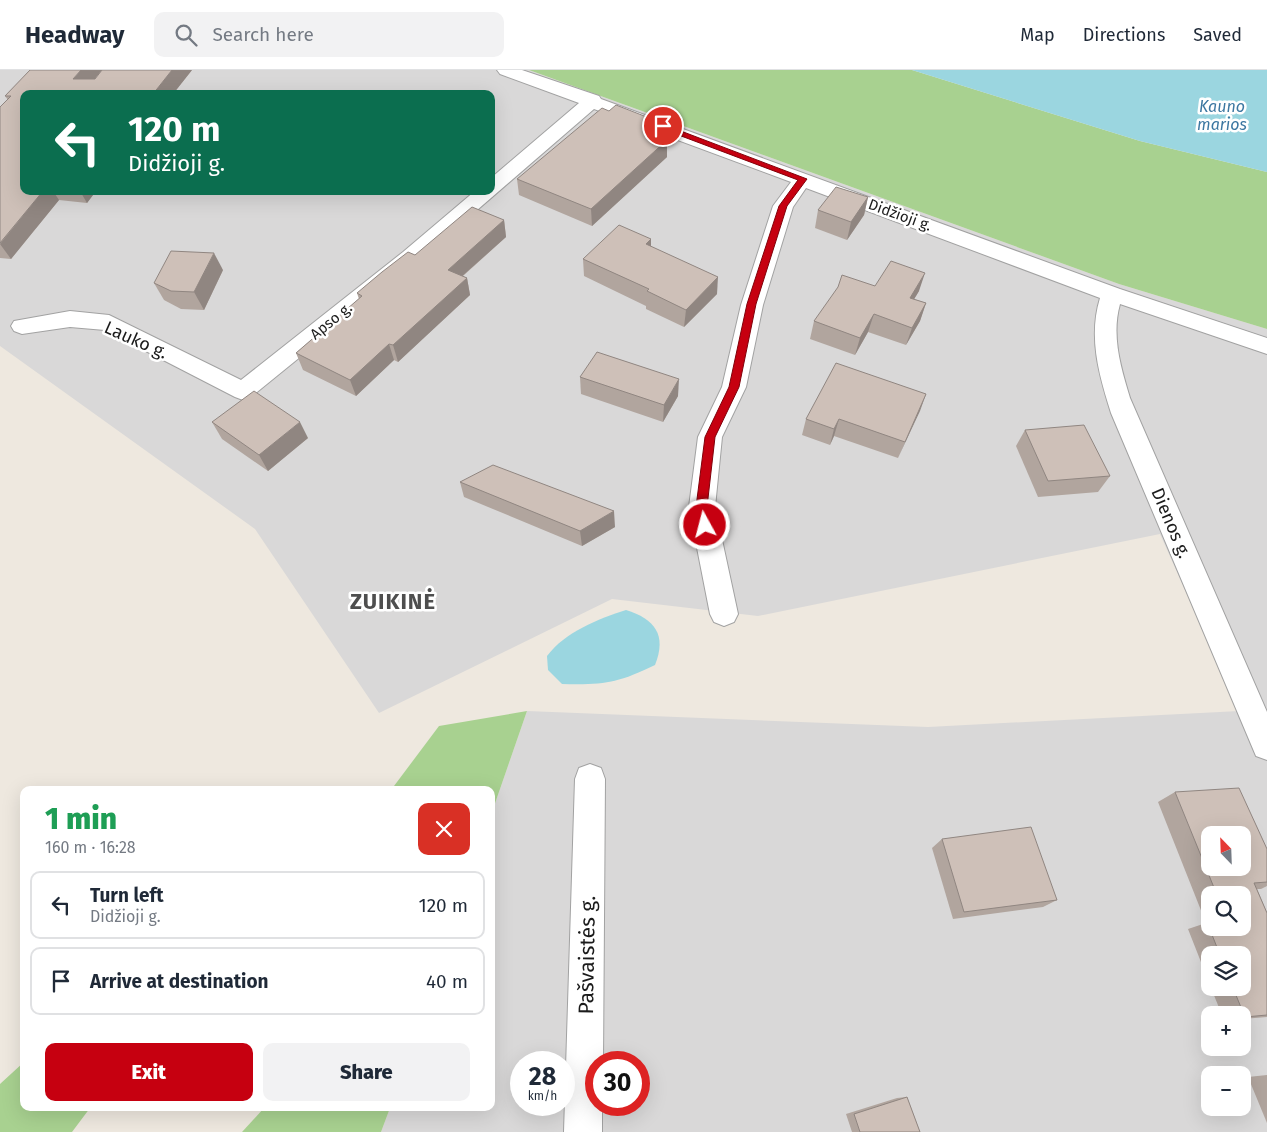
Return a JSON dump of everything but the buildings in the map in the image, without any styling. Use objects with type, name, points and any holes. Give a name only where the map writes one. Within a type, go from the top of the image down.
[{"type":"street","name":"Didžioji g.","points":[[506,70],[593,100],[1112,294],[1267,346]]},
{"type":"street","points":[[495,185],[593,100]]},
{"type":"street","points":[[724,614],[702,507],[710,437],[734,387],[752,304],[783,206],[803,179]]},
{"type":"street","name":"Apso g.","points":[[243,391],[410,257],[482,195]]},
{"type":"street","name":"Dienos g.","points":[[1112,294],[1106,311],[1107,362],[1123,413],[1267,746]]},
{"type":"street","name":"Lauko g.","points":[[22,326],[70,319],[109,323],[243,391]]},
{"type":"street","name":"Pašvaistės g.","points":[[583,1132],[590,779]]},
{"type":"shaded area","points":[[0,70],[529,70],[1119,284],[1267,329],[1267,1132],[381,1132],[389,1111],[495,1111],[495,803],[527,711],[928,727],[1239,711],[1160,534],[758,616],[612,599],[379,713],[255,529],[0,346]]},
{"type":"green space","points":[[529,70],[912,70],[1140,141],[1267,172],[1267,329],[1119,284]]},
{"type":"green space","points":[[527,711],[495,803],[495,786],[394,786],[439,726]]},
{"type":"green space","points":[[20,1066],[20,1111],[88,1111],[72,1132],[0,1132],[0,1084]]},
{"type":"green space","points":[[261,1111],[389,1111],[381,1132],[242,1132]]},
{"type":"water","name":"Kauno marios","points":[[912,70],[1267,70],[1267,172],[1140,141]]},
{"type":"water","points":[[626,610],[644,618],[656,630],[660,645],[655,665],[631,676],[610,682],[589,684],[562,684],[548,670],[547,656],[563,640],[593,622]]},
{"type":"district","name":"ZUIKINĖ","points":[[393,601]]},
{"type":"route","points":[[663,126],[803,179],[783,206],[752,304],[734,387],[710,437],[702,507],[705,525]]}]
